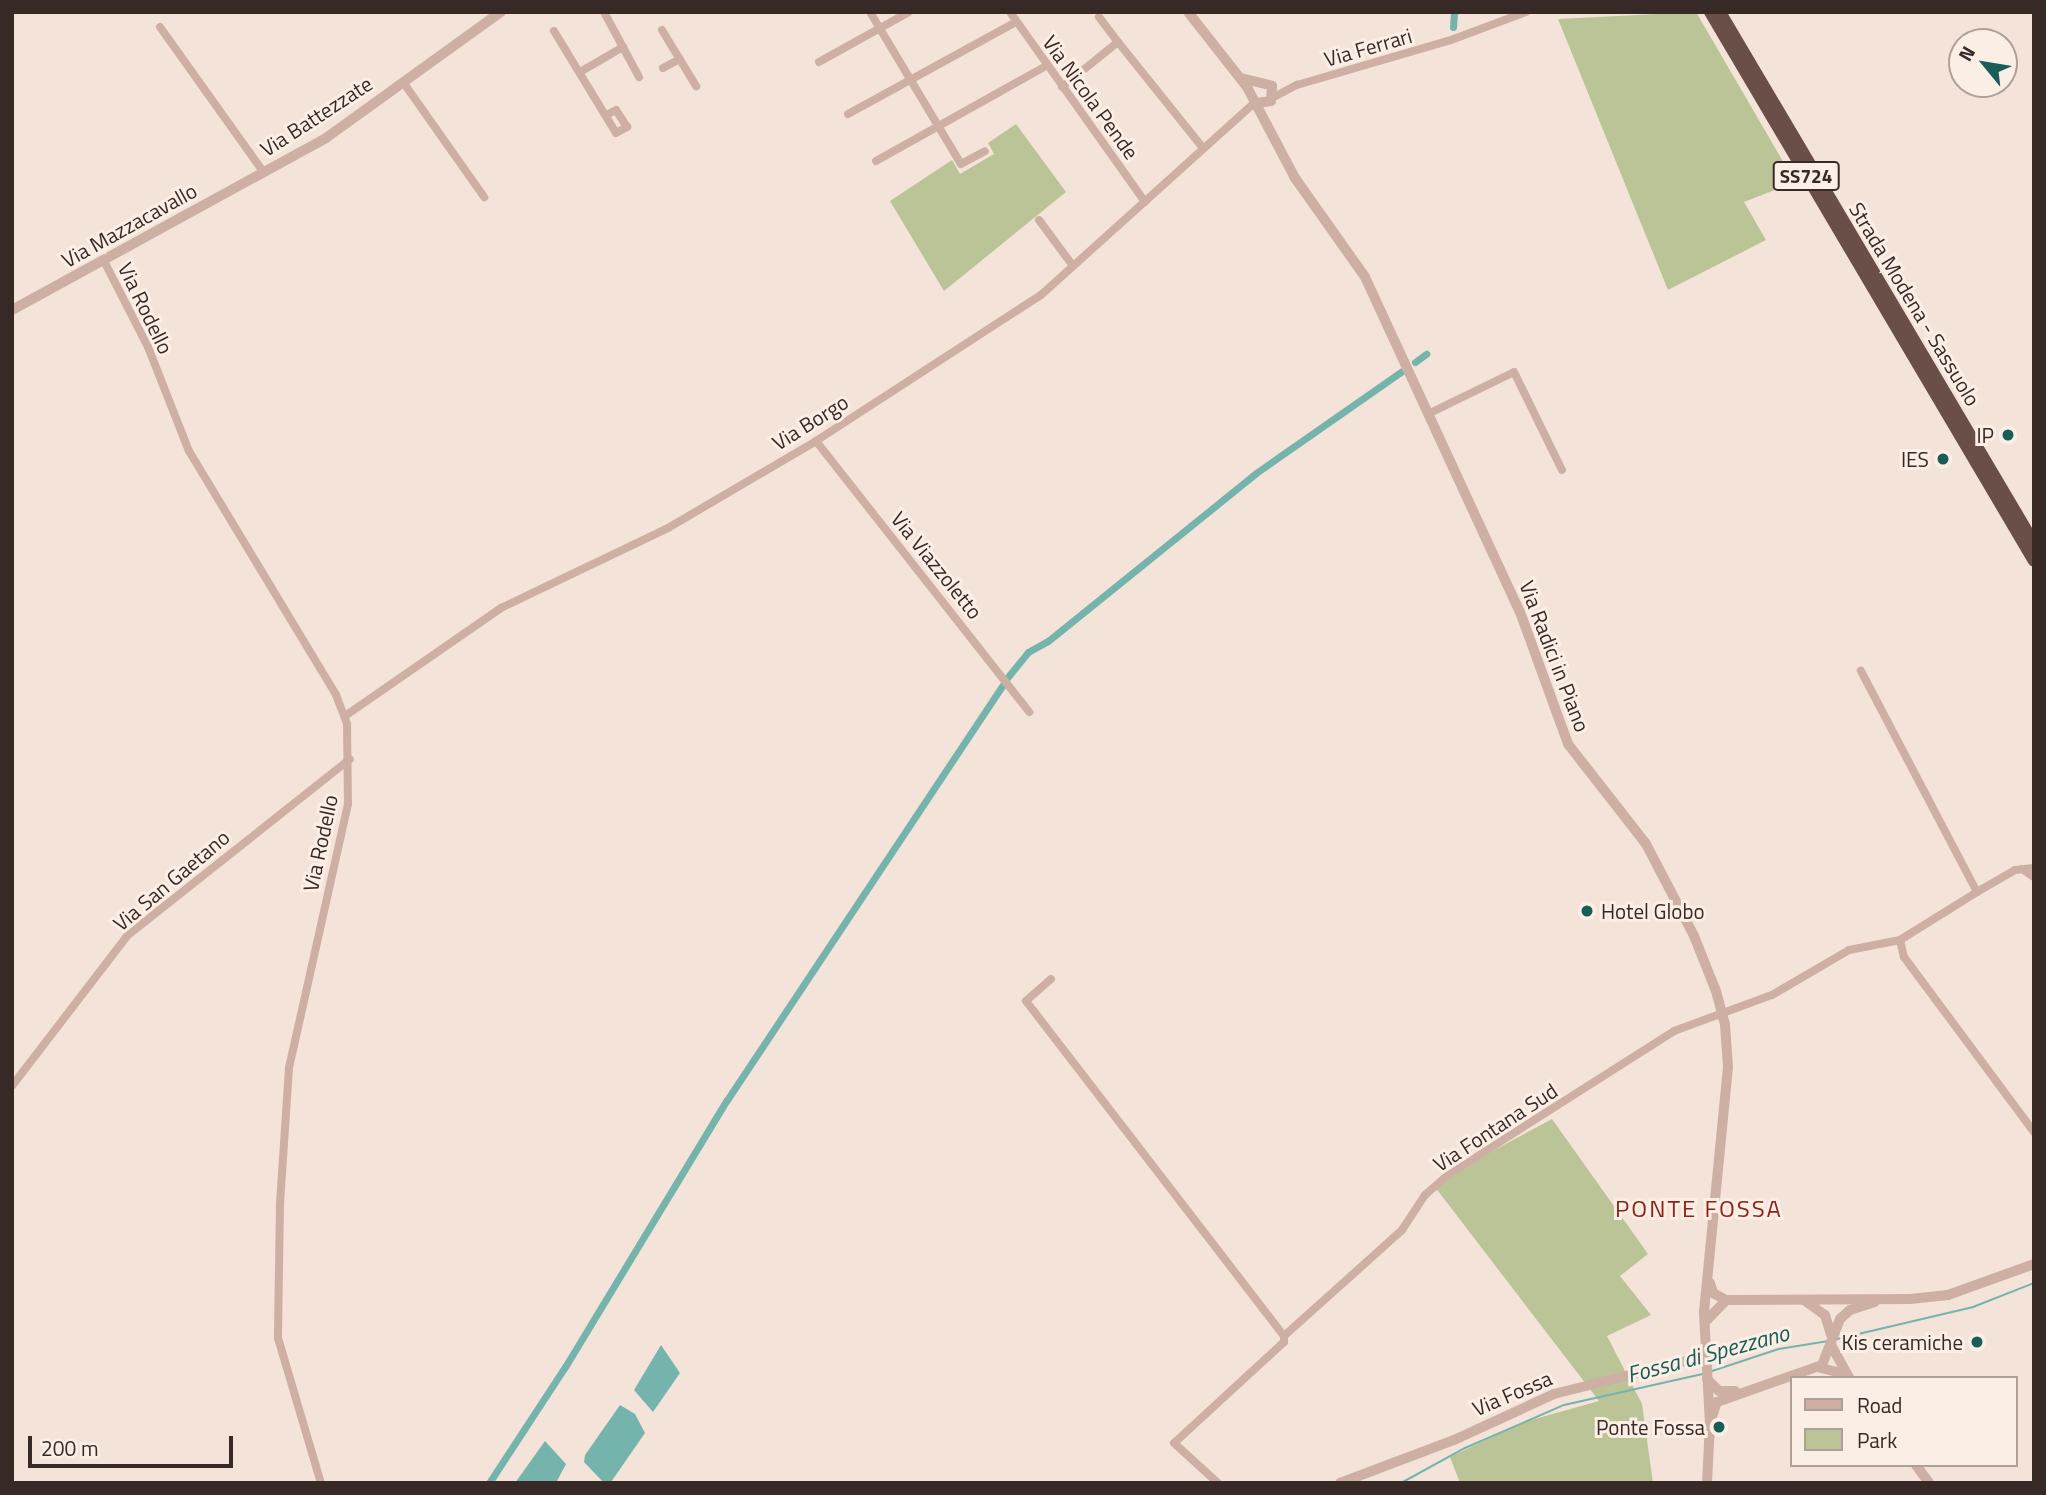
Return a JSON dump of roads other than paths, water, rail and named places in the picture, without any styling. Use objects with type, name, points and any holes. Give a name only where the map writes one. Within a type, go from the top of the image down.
[{"type":"highway","name":"Strada Modena - Sassuolo","points":[[1710,12],[2034,561]]},
{"type":"highway","name":"Strada Modena - Sassuolo","points":[[1720,12],[2034,543]]},
{"type":"street","name":"Via Battezzate","points":[[160,27],[264,173],[326,138],[501,12]]},
{"type":"street","points":[[604,12],[639,77]]},
{"type":"street","points":[[870,12],[961,164],[985,151]]},
{"type":"street","points":[[819,62],[909,12]]},
{"type":"street","name":"Via Nicola Pende","points":[[1010,12],[1145,202]]},
{"type":"street","name":"Via Radici in Piano","points":[[1188,12],[1241,78],[1271,125],[1295,178],[1365,277],[1520,612],[1568,744],[1646,844],[1694,936],[1722,1014],[1728,1067],[1704,1323],[1710,1423],[1707,1483]]},
{"type":"street","name":"Via Ferrari","points":[[1272,99],[1297,85],[1501,16],[1526,12]]},
{"type":"street","points":[[1099,17],[1202,146]]},
{"type":"street","points":[[848,114],[1016,22]]},
{"type":"street","points":[[662,30],[696,86]]},
{"type":"street","points":[[554,31],[606,116]]},
{"type":"street","points":[[1062,87],[1118,42]]},
{"type":"street","points":[[580,72],[622,47]]},
{"type":"street","points":[[663,68],[680,59]]},
{"type":"street","points":[[876,161],[1046,66]]},
{"type":"street","points":[[1241,78],[1265,82]]},
{"type":"street","points":[[403,82],[484,197]]},
{"type":"street","points":[[1265,82],[1254,85],[1254,100],[1272,99]]},
{"type":"street","name":"Via Radici in Piano","points":[[1265,82],[1272,99],[1271,125]]},
{"type":"street","name":"Via Ferrari","points":[[1265,82],[1297,85]]},
{"type":"street","name":"Via Borgo","points":[[345,716],[501,608],[668,528],[816,441],[1041,295],[1254,100]]},
{"type":"street","name":"Via Mazzacavallo","points":[[12,310],[264,173]]},
{"type":"street","points":[[1039,220],[1073,266]]},
{"type":"street","name":"Via Rodello","points":[[104,261],[148,347],[189,451],[345,716],[350,759],[345,818],[289,1068],[279,1217],[279,1346],[321,1483]]},
{"type":"street","points":[[1430,413],[1514,372],[1562,470]]},
{"type":"street","name":"Via Viazzoletto","points":[[816,441],[1029,712]]},
{"type":"street","points":[[1861,671],[1977,892]]},
{"type":"street","name":"Via San Gaetano","points":[[12,1086],[128,935],[350,759]]},
{"type":"street","points":[[2034,868],[2022,869],[1977,892],[1900,940],[1904,957],[2034,1132]]},
{"type":"street","points":[[2022,869],[2034,877]]},
{"type":"street","name":"Via Fontana Sud","points":[[1218,1483],[1174,1443],[1284,1342],[1284,1336],[1402,1230],[1425,1195],[1448,1175],[1674,1031],[1772,995],[1849,950],[1900,940]]},
{"type":"street","points":[[1051,979],[1026,1001],[1284,1336]]},
{"type":"street","points":[[1709,1268],[1713,1293],[1726,1300],[1844,1297],[1886,1300],[1948,1295],[2034,1264]]},
{"type":"street","points":[[1704,1323],[1726,1300]]},
{"type":"street","points":[[1803,1300],[1822,1311],[1831,1334],[1831,1353],[1847,1376]]},
{"type":"street","points":[[1831,1334],[1850,1310],[1886,1300]]},
{"type":"street","points":[[1710,1423],[1717,1402],[1739,1391],[1817,1367],[1831,1353]]},
{"type":"street","points":[[1817,1367],[1847,1376]]},
{"type":"street","points":[[1707,1374],[1719,1391],[1739,1391]]},
{"type":"street","name":"Via Fossa","points":[[1340,1483],[1454,1440],[1554,1394],[1707,1374]]},
{"type":"street","points":[[1917,1467],[1929,1483]]},
{"type":"water","points":[[661,1345],[680,1373],[653,1412],[634,1390]]},
{"type":"water","points":[[620,1405],[635,1414],[645,1433],[611,1482],[604,1483],[584,1462],[585,1455]]},
{"type":"water","points":[[545,1441],[566,1464],[556,1483],[515,1483]]},
{"type":"waterway","points":[[1453,27],[1454,12]]},
{"type":"waterway","points":[[1415,362],[1426,354]]},
{"type":"waterway","points":[[1007,678],[1028,652],[1048,641],[1256,473],[1402,371]]},
{"type":"waterway","points":[[489,1483],[565,1367],[727,1100],[1003,684]]},
{"type":"waterway","name":"Fossa di Spezzano","points":[[1837,1339],[1973,1307],[2034,1283]]},
{"type":"waterway","name":"Fossa di Spezzano","points":[[1712,1371],[1779,1349],[1828,1341]]},
{"type":"waterway","name":"Fossa di Spezzano","points":[[1401,1483],[1465,1448],[1564,1405],[1703,1374]]},
{"type":"place","name":"IP","points":[[2008,435]]},
{"type":"place","name":"IES","points":[[1943,459]]},
{"type":"place","name":"Hotel Globo","points":[[1587,911]]},
{"type":"place","name":"Kis ceramiche","points":[[1977,1342]]},
{"type":"place","name":"Ponte Fossa","points":[[1719,1427]]},
{"type":"district","name":"PONTE FOSSA","points":[[1699,1209]]}]
